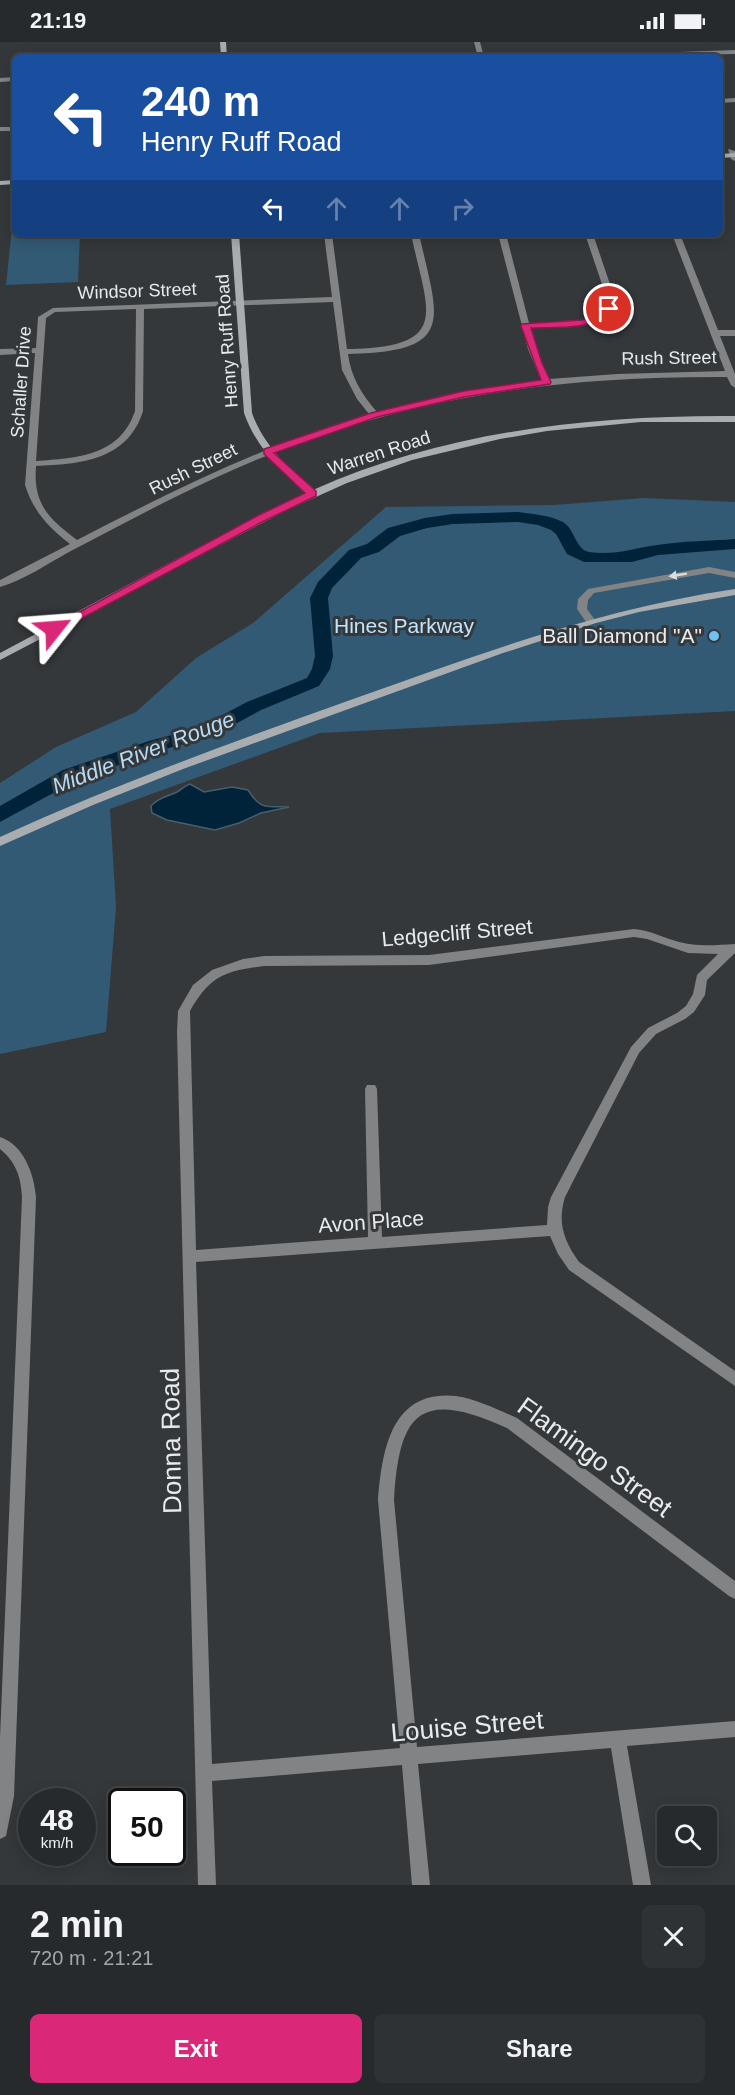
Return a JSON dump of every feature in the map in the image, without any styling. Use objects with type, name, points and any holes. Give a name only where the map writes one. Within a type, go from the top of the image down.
[{"type":"street","points":[[680,54],[735,52]]},
{"type":"street","name":"Henry Ruff Road","points":[[235,237],[246,405],[254,429],[267,452],[312,494]]},
{"type":"street","points":[[328,237],[343,352],[352,384],[375,415]]},
{"type":"street","points":[[343,352],[379,351],[403,346],[421,337],[430,328],[431,308],[416,237]]},
{"type":"street","points":[[503,237],[537,363],[546,382]]},
{"type":"street","points":[[526,326],[583,322],[598,318],[609,309],[611,299],[590,237]]},
{"type":"street","points":[[677,237],[735,385]]},
{"type":"street","name":"Windsor Street","points":[[47,312],[336,299]]},
{"type":"street","points":[[31,464],[68,461],[96,454],[120,442],[134,426],[139,411],[140,307]]},
{"type":"street","name":"Schaller Drive","points":[[47,312],[42,317],[30,485],[37,507],[50,524],[77,545]]},
{"type":"street","points":[[715,333],[735,333]]},
{"type":"street","points":[[0,352],[40,350]]},
{"type":"street","name":"Rush Street","points":[[0,584],[208,478],[267,452],[375,415],[464,394],[546,382],[640,374],[731,374]]},
{"type":"street","name":"Warren Road","points":[[0,657],[262,518],[312,494],[397,462],[453,447],[521,433],[634,420],[735,419]]},
{"type":"street","points":[[590,620],[582,609],[583,599],[591,591],[709,570],[735,575]]},
{"type":"street","points":[[0,842],[88,801],[176,767],[590,620],[662,602],[735,591]]},
{"type":"street","name":"Ledgecliff Street","points":[[190,997],[201,983],[216,973],[255,962],[429,960],[634,933],[655,936],[680,947],[734,948]]},
{"type":"street","points":[[734,948],[713,964],[701,978],[699,995],[690,1009],[681,1016],[651,1030],[635,1050],[558,1197],[554,1208],[554,1230],[563,1252],[585,1276],[735,1379]]},
{"type":"street","name":"Donna Road","points":[[190,997],[184,1011],[183,1032],[207,1885]]},
{"type":"street","points":[[371,1089],[375,1242]]},
{"type":"street","points":[[0,1830],[6,1796],[29,1197],[25,1169],[12,1151],[1,1143]]},
{"type":"street","name":"Avon Place","points":[[191,1256],[554,1230]]},
{"type":"street","name":"Flamingo Street","points":[[410,1757],[386,1500],[390,1454],[400,1428],[414,1411],[430,1402],[451,1401],[491,1412],[512,1423],[735,1591]]},
{"type":"street","name":"Louise Street","points":[[204,1773],[735,1729]]},
{"type":"street","points":[[618,1739],[642,1885]]},
{"type":"street","points":[[410,1757],[421,1885]]},
{"type":"green space","points":[[12,228],[12,237],[80,237],[78,282],[6,285]]},
{"type":"green space","name":"Hines Parkway","points":[[644,498],[735,502],[735,711],[320,733],[110,809],[116,907],[106,1032],[0,1054],[0,783],[56,747],[136,712],[196,658],[253,623],[386,507],[554,505]]},
{"type":"shaded area","points":[[190,784],[204,792],[232,787],[248,790],[257,801],[265,806],[289,807],[261,813],[215,830],[167,820],[152,813],[151,806],[154,803]]},
{"type":"waterway","name":"Middle River Rouge","points":[[0,815],[70,775],[156,745],[204,733],[254,706],[313,682],[321,669],[324,656],[319,598],[324,586],[355,554],[373,548],[394,532],[425,523],[453,519],[518,517],[541,520],[557,526],[563,531],[573,550],[584,557],[632,557],[657,550],[735,544]]},
{"type":"place","name":"Ball Diamond \"A\"","points":[[714,636]]},
{"type":"route","points":[[54,629],[262,518],[312,494],[267,452],[375,415],[464,394],[546,382],[537,363],[526,326],[583,322],[598,318],[609,309]]}]
